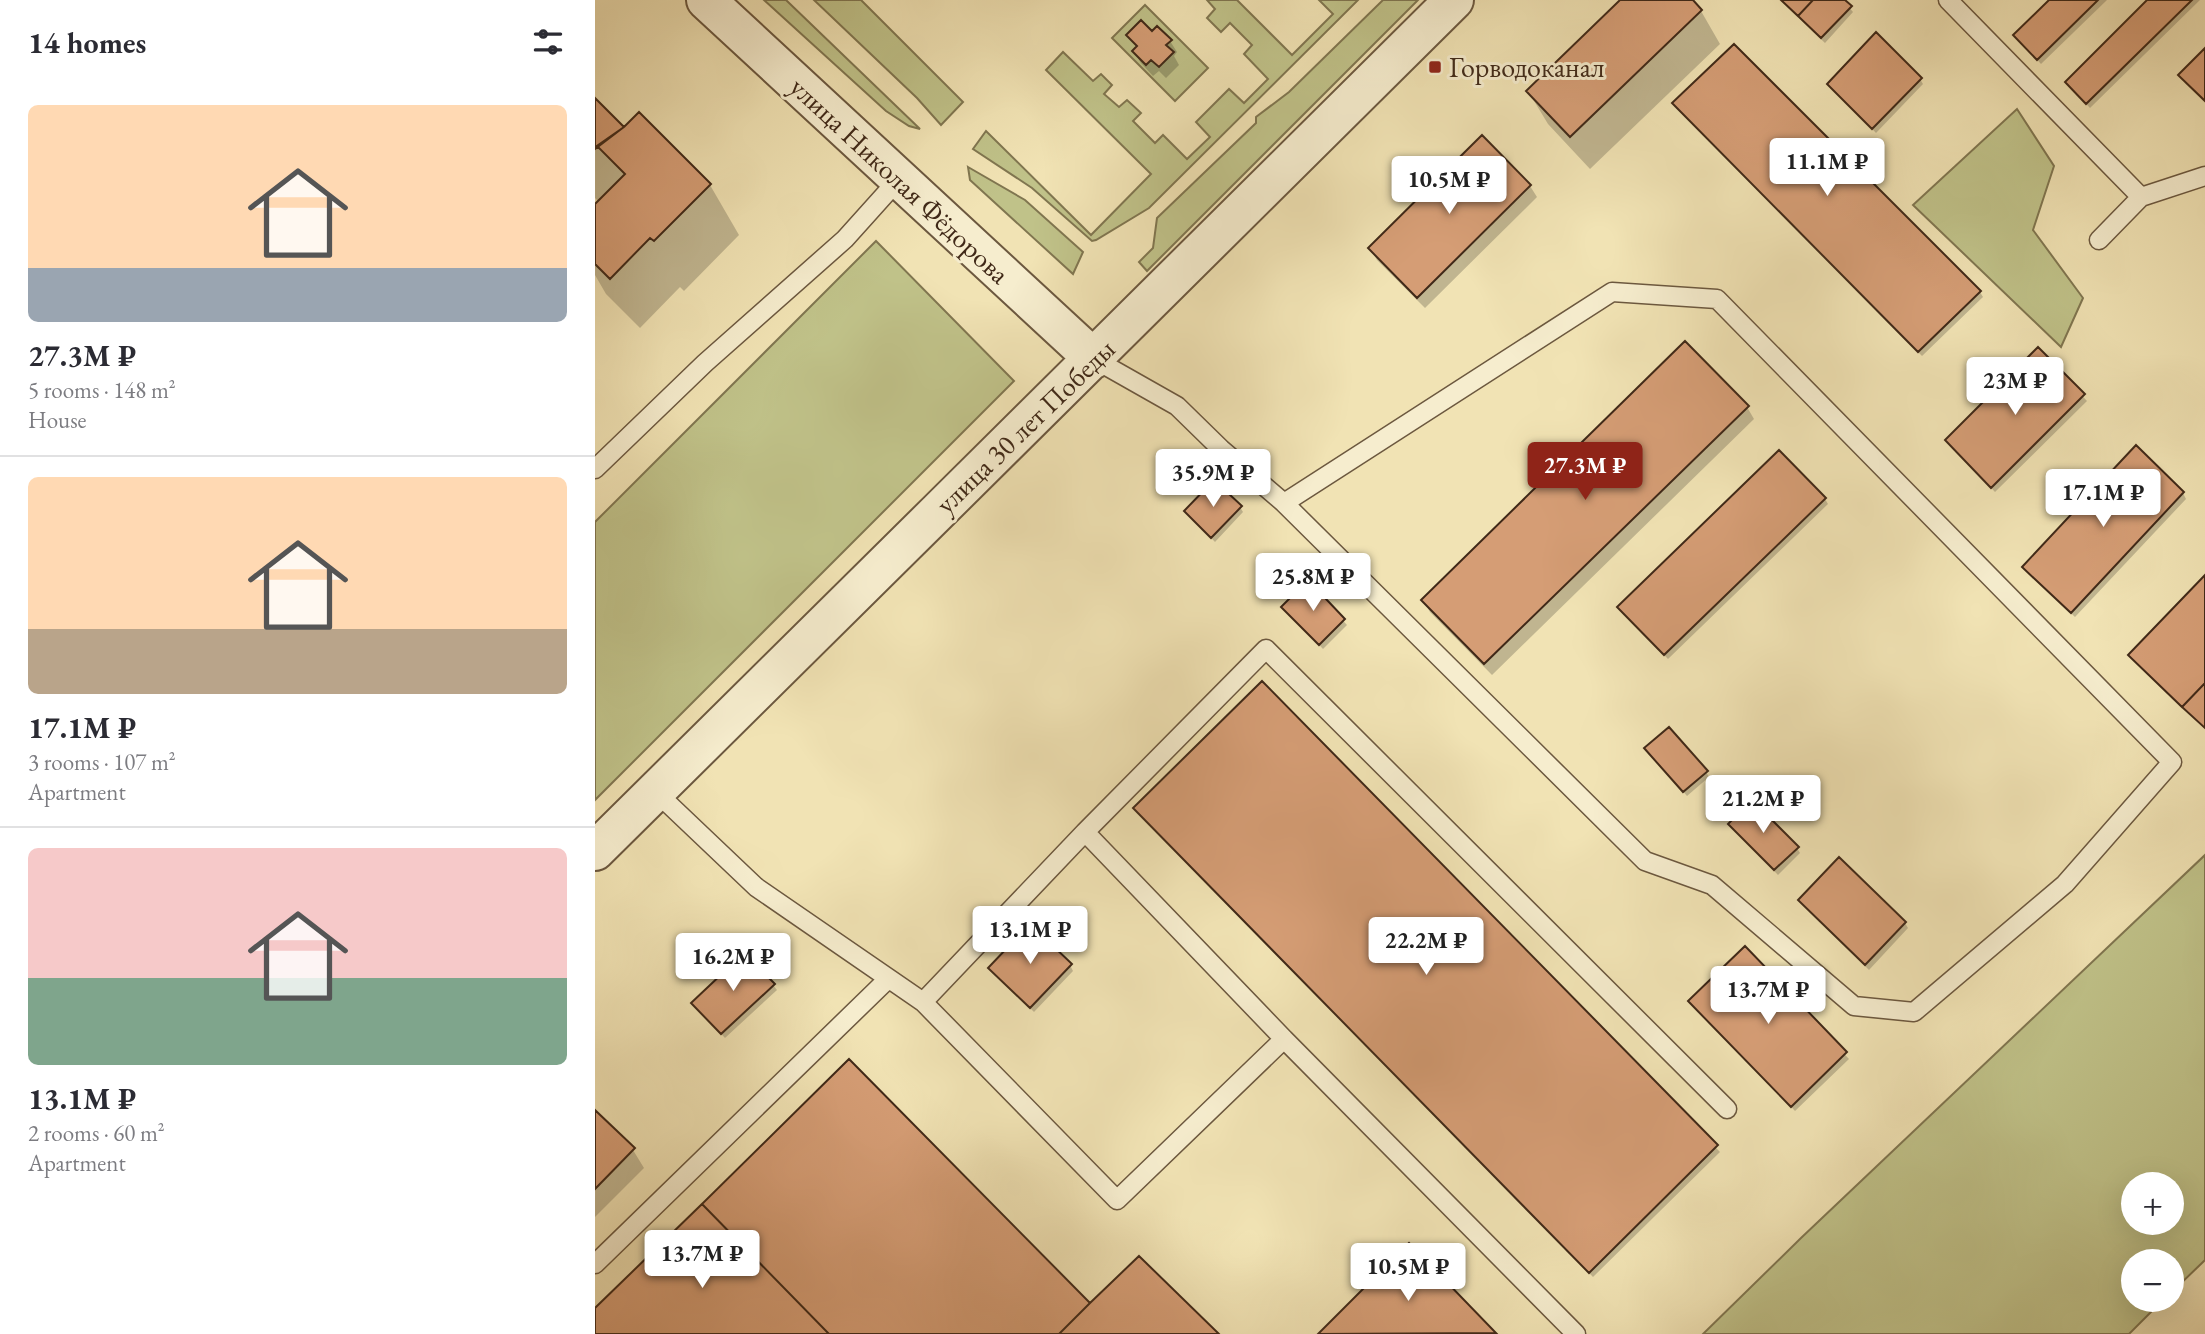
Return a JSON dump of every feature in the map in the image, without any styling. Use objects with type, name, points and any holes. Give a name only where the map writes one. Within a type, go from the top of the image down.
[{"type":"street","name":"улица Николая Фёдорова","points":[[706,0],[1094,359]]},
{"type":"street","name":"улица 30 лет Победы","points":[[595,851],[1454,0]]},
{"type":"lane","points":[[1948,0],[2141,197]]},
{"type":"lane","points":[[2099,240],[2141,197],[2205,176]]},
{"type":"lane","points":[[595,468],[705,363],[845,239],[898,180]]},
{"type":"lane","points":[[1094,359],[1177,406],[1221,449],[1285,503],[1645,861],[1712,885],[1854,1006],[1914,1012],[2065,884],[2172,762],[1717,299],[1612,292],[1285,503]]},
{"type":"lane","points":[[923,1002],[1085,832],[1266,649],[1727,1109]]},
{"type":"lane","points":[[655,791],[756,887],[923,1002],[1117,1200],[1284,1039]]},
{"type":"lane","points":[[1085,832],[1284,1039],[1576,1334]]},
{"type":"lane","points":[[595,1264],[888,979]]},
{"type":"green space","points":[[764,0],[786,0],[920,129],[909,126],[886,111]]},
{"type":"green space","points":[[814,0],[861,0],[963,102],[941,125],[917,98]]},
{"type":"green space","points":[[1207,0],[1237,0],[1292,55],[1333,14],[1319,0],[1358,0],[1149,208],[1096,240],[1092,241],[1032,188],[973,149],[986,131],[1091,235],[1151,174],[1046,70],[1063,52],[1093,81],[1101,74],[1112,85],[1104,94],[1119,107],[1127,100],[1141,113],[1133,121],[1155,143],[1163,135],[1187,159],[1210,137],[1196,122],[1229,89],[1244,103],[1268,79],[1244,54],[1252,45],[1230,23],[1221,32],[1207,18],[1215,9]]},
{"type":"green space","points":[[1383,0],[1418,0],[1147,271],[1139,262],[1153,248],[1157,218],[1256,123],[1256,117],[1289,92]]},
{"type":"green space","points":[[1145,5],[1208,68],[1175,101],[1112,38]]},
{"type":"green space","points":[[2017,109],[2054,166],[2033,230],[2083,298],[2061,347],[1913,205]]},
{"type":"green space","points":[[968,167],[1025,200],[1083,252],[1073,274],[970,180]]},
{"type":"green space","points":[[876,241],[1014,381],[595,800],[595,522]]},
{"type":"green space","points":[[2205,855],[2205,1260],[2184,1280],[2184,1249],[2121,1249],[2121,1312],[2151,1312],[2129,1334],[1703,1334]]},
{"type":"building","points":[[1620,0],[1693,0],[1702,10],[1570,137],[1526,91]]},
{"type":"building","points":[[1781,0],[1813,0],[1798,16]]},
{"type":"building","points":[[1813,0],[1845,0],[1852,6],[1821,38],[1798,16]]},
{"type":"building","points":[[2049,0],[2098,0],[2037,60],[2013,35]]},
{"type":"building","points":[[2147,0],[2192,0],[2086,104],[2065,82]]},
{"type":"building","points":[[1141,20],[1152,31],[1157,26],[1172,40],[1166,45],[1174,52],[1159,67],[1151,60],[1146,65],[1132,51],[1137,46],[1126,35]]},
{"type":"building","points":[[1876,32],[1922,78],[1872,129],[1827,84]]},
{"type":"building","points":[[1734,44],[1981,291],[1918,352],[1672,103]]},
{"type":"building","points":[[2205,48],[2205,101],[2178,75]]},
{"type":"building","points":[[595,98],[624,127],[595,149]]},
{"type":"building","points":[[639,112],[711,184],[654,241],[650,238],[610,279],[595,264],[595,204],[625,174],[597,146],[624,127]]},
{"type":"building","points":[[1482,135],[1531,185],[1417,298],[1368,248]]},
{"type":"building","points":[[1685,341],[1749,406],[1484,664],[1421,600]]},
{"type":"building","points":[[2038,347],[2085,394],[1991,488],[1945,440]]},
{"type":"building","points":[[2136,445],[2184,492],[2071,613],[2022,567]]},
{"type":"building","points":[[1779,450],[1826,498],[1664,655],[1617,607]]},
{"type":"building","points":[[1214,480],[1242,506],[1211,538],[1184,511]]},
{"type":"building","points":[[2205,575],[2205,683],[2182,707],[2128,655]]},
{"type":"building","points":[[1308,580],[1345,619],[1319,645],[1281,607]]},
{"type":"building","points":[[1262,681],[1718,1145],[1589,1273],[1133,808]]},
{"type":"building","points":[[2205,683],[2205,728],[2182,707]]},
{"type":"building","points":[[1669,727],[1708,771],[1683,792],[1644,748]]},
{"type":"building","points":[[1752,800],[1799,847],[1774,870],[1728,824]]},
{"type":"building","points":[[1839,857],[1906,922],[1865,965],[1798,900]]},
{"type":"building","points":[[1030,924],[1072,964],[1030,1008],[988,968]]},
{"type":"building","points":[[1745,946],[1847,1052],[1791,1107],[1688,1001]]},
{"type":"building","points":[[744,953],[775,984],[721,1034],[691,1003]]},
{"type":"building","points":[[849,1059],[1090,1303],[1059,1334],[829,1334],[702,1204]]},
{"type":"building","points":[[595,1110],[635,1148],[595,1189]]},
{"type":"building","points":[[702,1204],[829,1334],[595,1334],[595,1308]]},
{"type":"building","points":[[1409,1243],[1496,1333],[1318,1334]]},
{"type":"building","points":[[1139,1256],[1219,1334],[1059,1334],[1090,1303]]},
{"type":"place","name":"Горводоканал","points":[[1435,67]]}]
